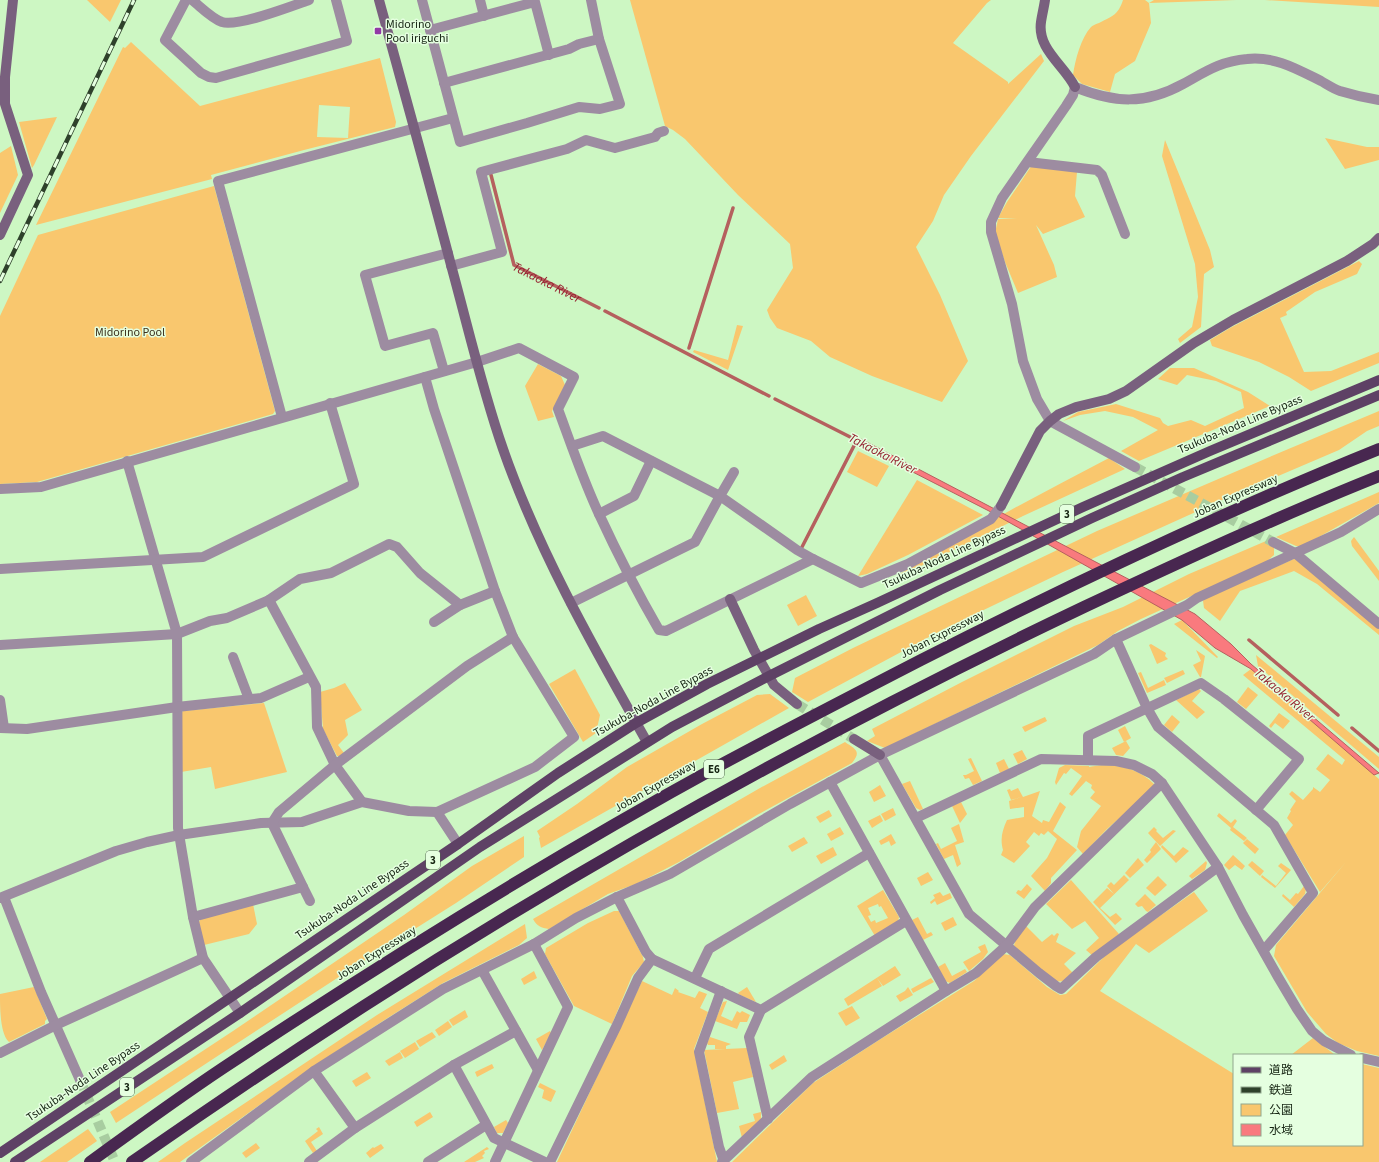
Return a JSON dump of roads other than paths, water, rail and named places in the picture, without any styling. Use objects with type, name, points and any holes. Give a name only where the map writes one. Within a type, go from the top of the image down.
[{"type":"highway","name":"Joban Expressway","points":[[90,1162],[220,1070],[356,982],[484,902],[604,831],[724,763],[868,687],[997,622],[1160,544],[1379,449]]},
{"type":"highway","name":"E6","points":[[132,1162],[231,1094],[366,1005],[554,889],[734,786],[876,710],[1006,644],[1261,526],[1379,476]]},
{"type":"main road","name":"Tsukuba-Noda Line Bypass","points":[[0,1153],[458,844],[558,773],[636,723],[707,684],[819,629],[1083,507],[1210,450],[1379,380]]},
{"type":"main road","name":"3","points":[[15,1162],[240,1013],[480,848],[647,742],[769,676],[940,590],[1183,477],[1379,395]]},
{"type":"street","points":[[0,235],[28,175],[5,104],[5,77],[13,0]]},
{"type":"street","points":[[186,0],[166,40],[201,73],[209,77],[216,78],[347,42],[336,0]]},
{"type":"street","points":[[192,0],[215,19],[232,23],[309,0]]},
{"type":"street","points":[[379,0],[477,362],[503,449],[522,498],[549,559],[571,603],[647,742]]},
{"type":"street","points":[[422,0],[460,142],[579,107],[600,109],[620,104],[600,38],[592,0]]},
{"type":"street","points":[[480,0],[484,16]]},
{"type":"street","points":[[1045,0],[1041,22],[1043,42],[1072,80],[1075,87],[1073,95],[1066,106],[1002,198],[991,222],[990,228],[992,242],[1012,304],[1023,361],[1037,399],[1050,421],[1135,466]]},
{"type":"street","points":[[430,30],[535,2],[549,55]]},
{"type":"street","points":[[444,83],[549,55],[600,38]]},
{"type":"street","points":[[1075,87],[1104,97],[1124,100],[1142,99],[1156,96],[1168,91],[1212,67],[1231,61],[1262,58],[1289,65],[1340,91],[1379,100]]},
{"type":"street","points":[[282,417],[218,181],[414,130],[453,118]]},
{"type":"street","points":[[451,266],[502,252],[481,172],[567,150],[586,140],[615,148],[654,137],[658,133],[664,131]]},
{"type":"street","points":[[1028,162],[1097,170],[1102,175],[1125,234]]},
{"type":"street","points":[[572,446],[602,436],[720,496],[797,550],[861,583],[908,564],[991,519],[1001,506],[1040,431],[1050,421],[1076,407],[1109,399],[1126,391],[1194,343],[1233,320],[1347,261],[1373,244],[1379,238]]},
{"type":"street","points":[[444,371],[433,333],[385,346],[365,275],[448,253]]},
{"type":"street","points":[[0,489],[41,487],[127,461],[477,362],[519,348],[574,377],[558,409],[599,514],[628,575],[658,630],[666,631],[813,559]]},
{"type":"street","points":[[80,1080],[2,898],[116,851],[179,835],[261,823],[302,822],[362,802],[409,811],[437,812],[535,767],[574,737],[513,637],[495,591],[424,377]]},
{"type":"street","points":[[0,569],[203,558],[354,484],[330,403]]},
{"type":"street","points":[[127,461],[176,634],[179,835],[193,917],[203,958],[240,1013]]},
{"type":"street","points":[[599,514],[634,496],[651,461]]},
{"type":"street","points":[[571,603],[695,542],[734,472]]},
{"type":"street","points":[[191,1162],[314,1071],[443,989],[534,944],[576,918],[617,897],[670,874],[790,804],[880,755],[1094,654],[1116,640],[1187,605],[1197,598],[1341,532],[1379,509]]},
{"type":"street","points":[[1273,542],[1295,552],[1379,624]]},
{"type":"street","points":[[0,645],[176,634],[210,621],[227,618],[269,600],[300,579],[331,572],[389,544],[397,547],[420,573],[460,605]]},
{"type":"street","points":[[434,622],[460,605],[495,591]]},
{"type":"street","points":[[730,599],[774,686],[797,704]]},
{"type":"street","points":[[269,600],[316,687],[317,727],[335,765],[362,802]]},
{"type":"street","points":[[272,823],[279,812],[335,765],[467,666],[513,637]]},
{"type":"street","points":[[1116,640],[1147,708],[1158,727],[1274,825],[1313,893],[1264,950]]},
{"type":"street","points":[[233,656],[249,699]]},
{"type":"street","points":[[0,700],[2,728],[27,729],[177,707],[261,698],[310,677]]},
{"type":"street","points":[[1088,759],[1088,736],[1201,683],[1224,699],[1299,759],[1256,810]]},
{"type":"street","points":[[854,739],[880,755],[969,914],[1006,946],[1061,989],[1096,958],[1218,867]]},
{"type":"street","points":[[916,818],[1041,759],[1088,759],[1116,761],[1134,765],[1152,774],[1162,783],[1218,867],[1243,915],[1312,1031],[1324,1041],[1349,1054]]},
{"type":"street","points":[[830,782],[946,991]]},
{"type":"street","points":[[721,991],[699,1052],[723,1161],[812,1077],[976,973],[1006,946],[1036,907],[1162,783]]},
{"type":"street","points":[[437,812],[458,844]]},
{"type":"street","points":[[272,823],[310,901]]},
{"type":"street","points":[[695,978],[709,949],[869,853]]},
{"type":"street","points":[[193,917],[303,887]]},
{"type":"street","points":[[617,897],[646,952],[652,959],[761,1010]]},
{"type":"street","points":[[768,1119],[749,1038],[761,1010],[906,921]]},
{"type":"street","points":[[495,1162],[568,1007],[534,944]]},
{"type":"street","points":[[1,1049],[203,958]]},
{"type":"street","points":[[550,1162],[617,1025],[638,978],[652,959]]},
{"type":"street","points":[[482,970],[538,1070]]},
{"type":"street","points":[[309,1162],[355,1128],[454,1065],[516,1031]]},
{"type":"street","points":[[1363,1058],[1379,1062]]},
{"type":"street","points":[[454,1065],[494,1138],[545,1162]]},
{"type":"street","points":[[314,1071],[355,1128]]},
{"type":"street","points":[[428,1162],[486,1125]]},
{"type":"water","points":[[861,439],[1195,614],[1231,644],[1251,664],[1379,773],[1374,775],[1251,669],[1215,648],[1182,620],[989,511],[858,444]]},
{"type":"waterway","name":"Takaoka River","points":[[491,175],[514,265],[599,308]]},
{"type":"waterway","points":[[689,348],[733,208]]},
{"type":"waterway","name":"Takaoka River","points":[[605,311],[769,396]]},
{"type":"waterway","name":"Takaoka River","points":[[775,399],[864,444]]},
{"type":"waterway","points":[[802,547],[857,440]]},
{"type":"waterway","points":[[1249,640],[1338,715]]},
{"type":"waterway","points":[[1352,728],[1379,751]]},
{"type":"tunnel","points":[[1135,467],[1273,542]]},
{"type":"tunnel","points":[[797,704],[854,739]]},
{"type":"tunnel","points":[[80,1080],[115,1162]]},
{"type":"railway","points":[[0,281],[134,0]]},
{"type":"place","name":"Midorino Pool iriguchi","points":[[378,31]]},
{"type":"park label","name":"Midorino Pool","points":[[130,332]]}]
